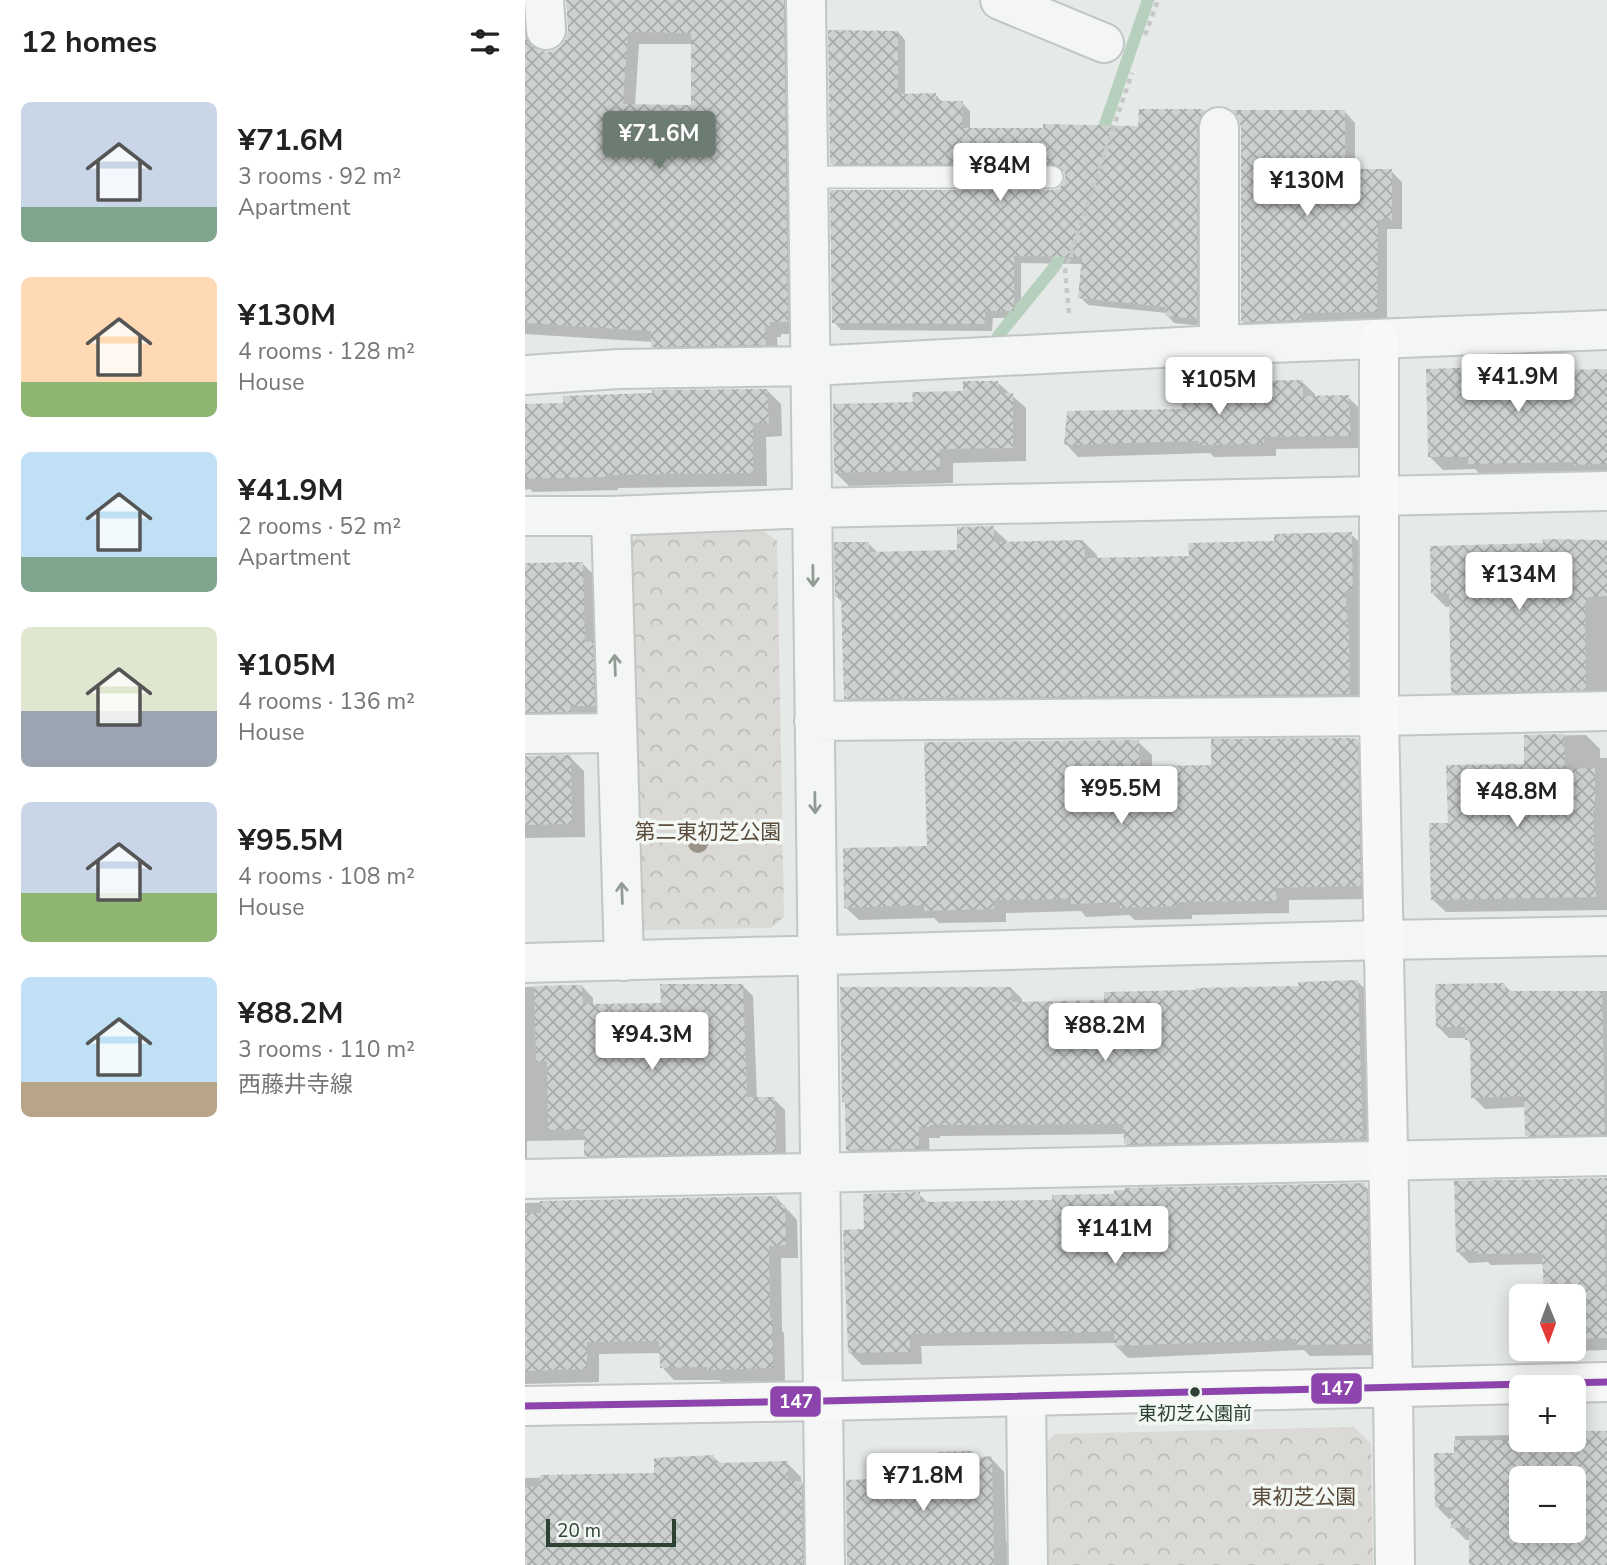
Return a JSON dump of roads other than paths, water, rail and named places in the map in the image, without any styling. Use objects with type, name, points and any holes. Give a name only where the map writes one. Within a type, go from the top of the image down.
[{"type":"street","points":[[806,0],[825,1565]]},
{"type":"street","points":[[1000,0],[1041,8],[1104,43]]},
{"type":"street","points":[[1219,127],[1219,345]]},
{"type":"street","points":[[525,375],[619,369],[810,366],[1219,345],[1607,330]]},
{"type":"street","points":[[1379,339],[1379,716],[1395,1565]]},
{"type":"street","points":[[525,516],[1607,491]]},
{"type":"street","points":[[611,516],[624,961]]},
{"type":"street","points":[[814,722],[1607,711]]},
{"type":"street","points":[[525,734],[617,733]]},
{"type":"street","points":[[525,963],[1607,936]]},
{"type":"street","points":[[525,1179],[1607,1156]]},
{"type":"street","points":[[525,1406],[1607,1382]]},
{"type":"street","points":[[1026,1396],[1028,1565]]},
{"type":"lane","points":[[808,177],[1052,177]]},
{"type":"waterway","points":[[1100,139],[1148,0]]},
{"type":"waterway","points":[[998,336],[1056,265],[1064,242]]},
{"type":"place","name":"東初芝公園前","points":[[1195,1392]]},
{"type":"park label","name":"第二東初芝公園","points":[[708,832]]},
{"type":"park label","name":"東初芝公園","points":[[1304,1497]]}]
